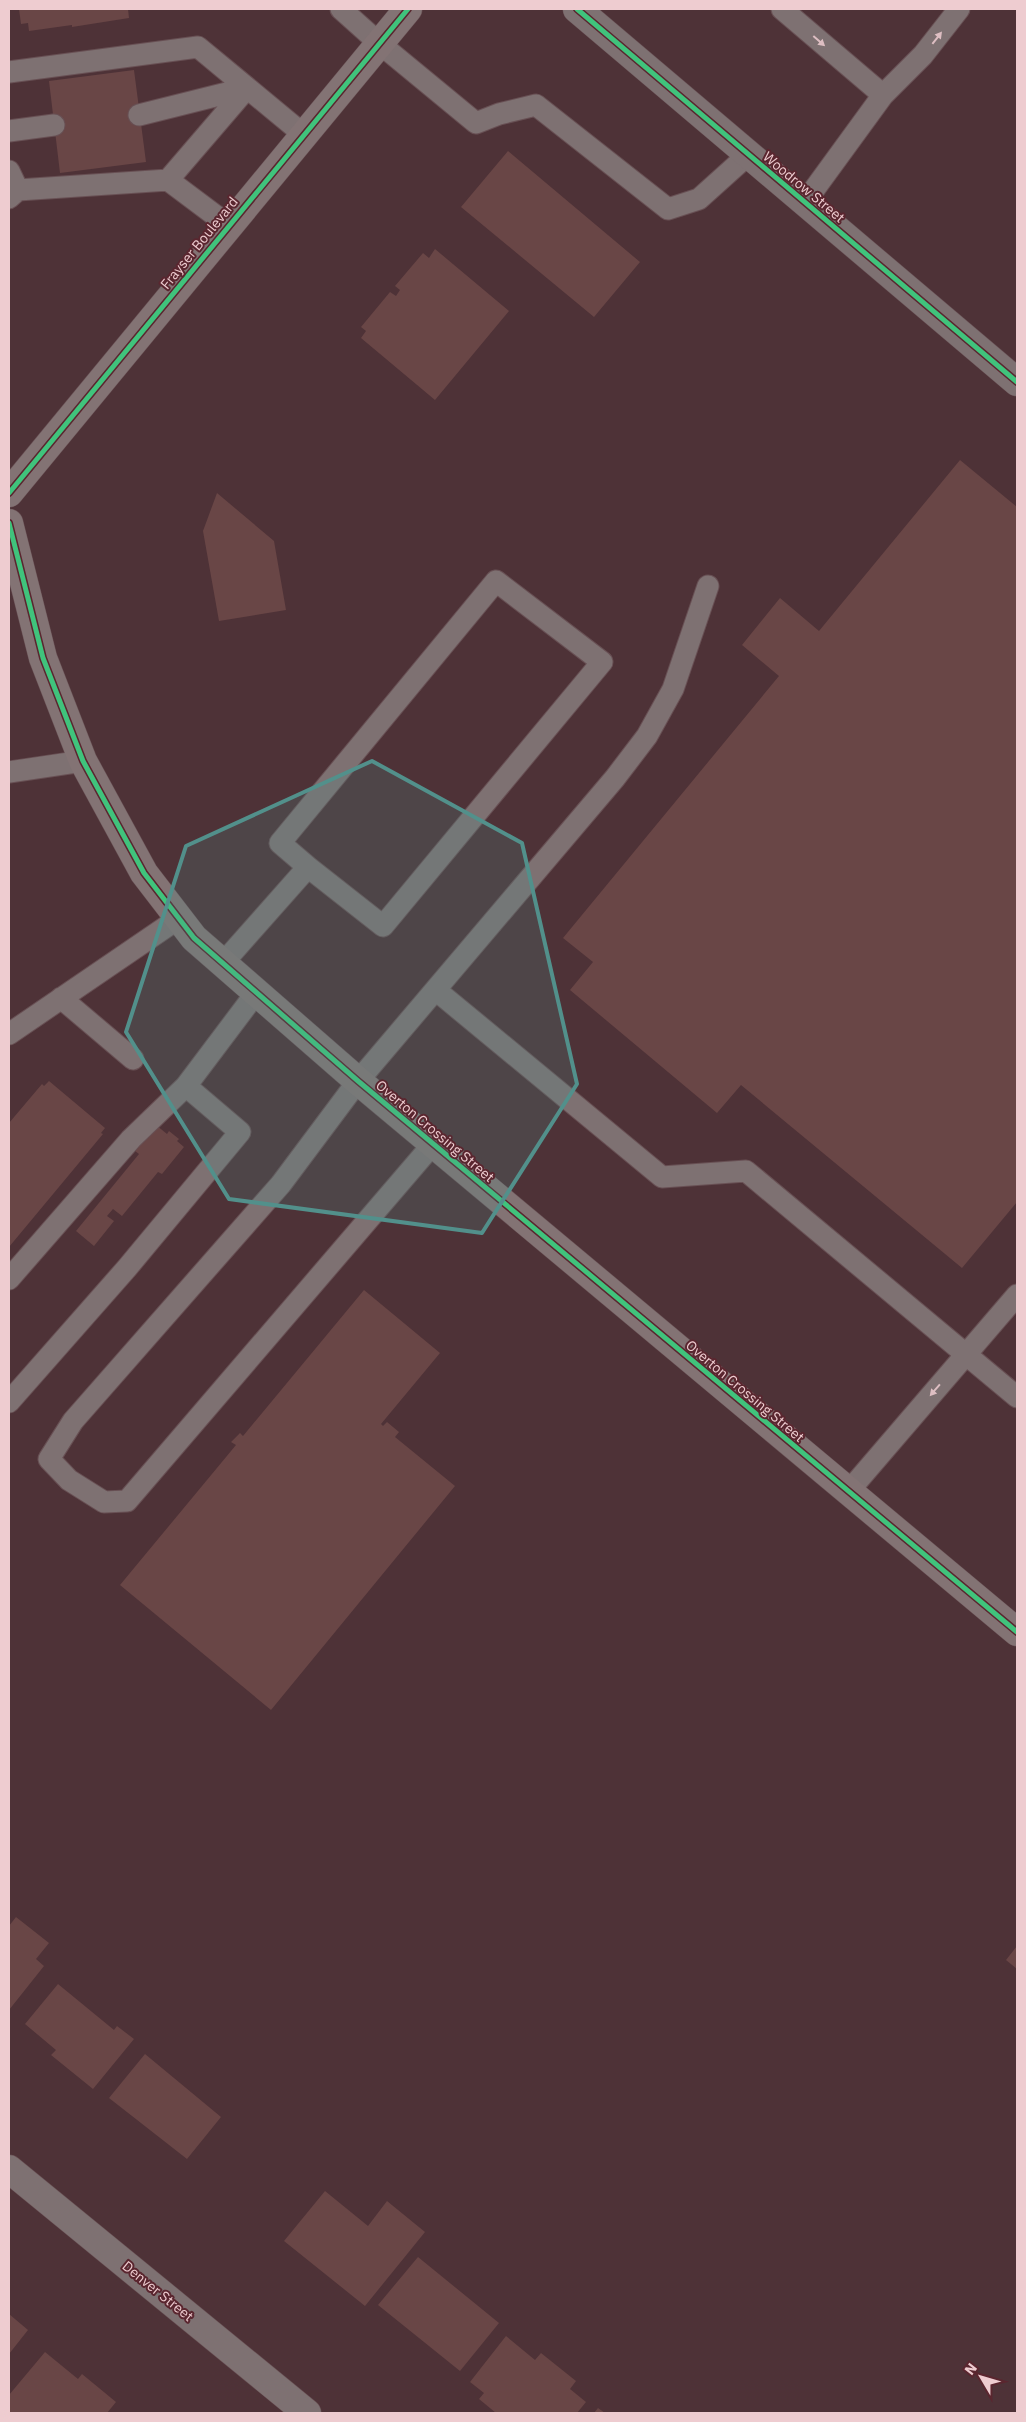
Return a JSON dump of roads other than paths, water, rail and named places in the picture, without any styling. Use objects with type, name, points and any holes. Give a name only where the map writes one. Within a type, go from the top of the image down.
[{"type":"main road","name":"Frayser Boulevard","points":[[9,493],[302,134],[408,9]]},
{"type":"main road","name":"Overton Crossing Street","points":[[9,523],[43,658],[83,761],[144,873],[194,938],[358,1081],[1017,1632]]},
{"type":"street","name":"Woodrow Street","points":[[577,9],[1017,382]]},
{"type":"street","name":"Denver Street","points":[[9,2168],[307,2413]]},
{"type":"lane","points":[[341,9],[476,123],[499,114],[536,105],[668,209],[699,199],[749,154]]},
{"type":"lane","points":[[782,9],[883,95]]},
{"type":"lane","points":[[805,202],[883,95],[923,55],[959,9]]},
{"type":"lane","points":[[9,72],[198,47],[302,134]]},
{"type":"lane","points":[[140,115],[248,88]]},
{"type":"lane","points":[[168,180],[248,88]]},
{"type":"lane","points":[[9,132],[54,125]]},
{"type":"lane","points":[[12,187],[168,180],[228,225]]},
{"type":"lane","points":[[496,581],[602,662],[382,926],[308,867],[280,843],[496,581]]},
{"type":"lane","points":[[433,1144],[127,1500],[104,1502],[70,1480],[49,1459],[73,1421],[281,1184],[358,1081],[615,778],[647,736],[673,689],[708,586]]},
{"type":"lane","points":[[9,772],[83,761]]},
{"type":"lane","points":[[223,963],[308,867]]},
{"type":"lane","points":[[9,1034],[179,918]]},
{"type":"lane","points":[[436,991],[662,1177],[746,1170],[967,1353],[1017,1397]]},
{"type":"lane","points":[[9,1278],[131,1139],[186,1086],[256,993]]},
{"type":"lane","points":[[61,998],[134,1059]]},
{"type":"lane","points":[[9,1402],[127,1268],[240,1132],[186,1086]]},
{"type":"lane","points":[[848,1492],[1017,1295]]}]
